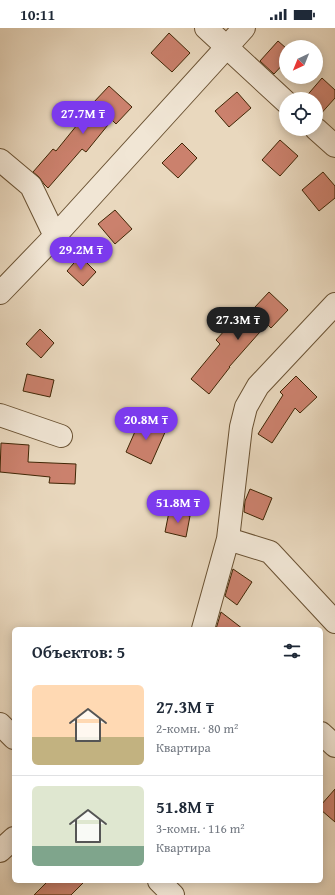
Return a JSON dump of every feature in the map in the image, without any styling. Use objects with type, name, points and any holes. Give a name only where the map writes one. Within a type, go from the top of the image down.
[{"type":"street","points":[[206,28],[279,96]]},
{"type":"street","points":[[0,293],[55,236],[244,28]]},
{"type":"street","points":[[323,135],[335,146]]},
{"type":"street","points":[[0,160],[31,186],[55,236]]},
{"type":"street","points":[[204,627],[228,539],[241,427],[246,407],[258,386],[335,304]]},
{"type":"street","points":[[0,415],[61,436]]},
{"type":"street","points":[[228,539],[270,552],[335,622]]},
{"type":"street","points":[[0,724],[12,736]]},
{"type":"street","points":[[323,735],[335,746]]},
{"type":"street","points":[[0,851],[12,840]]},
{"type":"street","points":[[161,883],[173,895]]},
{"type":"building","points":[[169,33],[190,53],[172,72],[151,53]]},
{"type":"building","points":[[278,41],[279,42],[279,69],[274,74],[260,61]]},
{"type":"building","points":[[323,79],[335,90],[335,98],[323,111],[323,92],[310,92],[317,84],[323,84]]},
{"type":"building","points":[[109,86],[132,107],[116,124],[112,120],[86,152],[82,149],[48,188],[33,172],[53,149],[56,151],[94,104],[93,103]]},
{"type":"building","points":[[237,92],[251,108],[229,127],[215,111]]},
{"type":"building","points":[[280,140],[298,156],[280,176],[262,160]]},
{"type":"building","points":[[182,143],[197,158],[178,178],[162,163]]},
{"type":"building","points":[[323,172],[335,186],[335,198],[319,211],[302,190]]},
{"type":"building","points":[[115,210],[132,229],[115,244],[98,224]]},
{"type":"building","points":[[80,256],[96,272],[83,286],[67,271]]},
{"type":"building","points":[[269,292],[288,310],[271,328],[267,324],[229,367],[209,394],[191,379],[220,344],[216,340],[236,318],[241,322]]},
{"type":"building","points":[[40,329],[54,343],[41,358],[26,344]]},
{"type":"building","points":[[27,374],[54,380],[50,397],[23,391]]},
{"type":"building","points":[[296,376],[317,397],[300,413],[295,408],[272,443],[258,434],[283,395],[280,392]]},
{"type":"building","points":[[141,418],[166,430],[151,464],[126,452]]},
{"type":"building","points":[[1,443],[29,445],[28,462],[76,464],[75,484],[49,483],[50,477],[0,472]]},
{"type":"building","points":[[250,489],[272,498],[263,520],[244,512],[245,501]]},
{"type":"building","points":[[169,512],[190,516],[186,537],[165,532]]},
{"type":"building","points":[[233,569],[252,582],[237,605],[225,596]]},
{"type":"building","points":[[221,612],[240,627],[217,627]]},
{"type":"building","points":[[335,789],[335,822],[323,812],[323,803]]},
{"type":"building","points":[[46,883],[83,883],[71,895],[34,895]]}]
